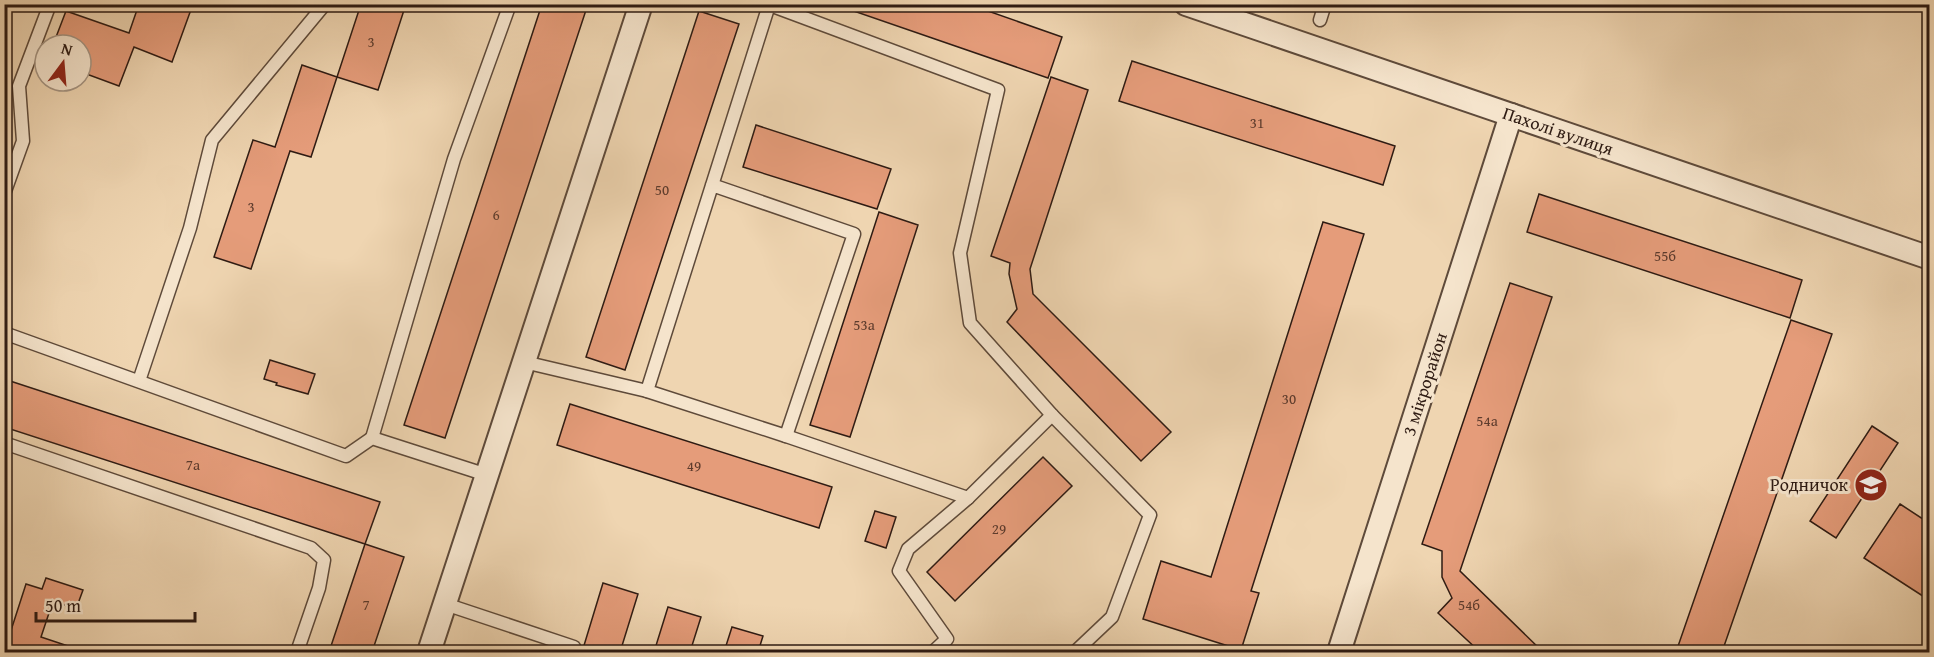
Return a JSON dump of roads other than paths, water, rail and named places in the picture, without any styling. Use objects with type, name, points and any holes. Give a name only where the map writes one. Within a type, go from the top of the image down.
[{"type":"street","points":[[429,652],[641,4]]},
{"type":"street","name":"Пахолі вулиця","points":[[1186,4],[1929,258]]},
{"type":"street","name":"3 мікрорайон","points":[[1339,652],[1511,115]]},
{"type":"lane","points":[[4,194],[23,141],[19,86],[50,4]]},
{"type":"lane","points":[[139,381],[190,228],[212,140],[325,4]]},
{"type":"lane","points":[[4,333],[346,456],[372,438],[454,159],[510,4]]},
{"type":"lane","points":[[1320,20],[1325,4]]},
{"type":"lane","points":[[647,391],[768,5],[998,90],[960,253],[970,323],[1052,415],[1150,515],[1112,617],[1075,652]]},
{"type":"lane","points":[[712,185],[854,234],[786,436]]},
{"type":"lane","points":[[524,362],[647,391],[968,498]]},
{"type":"lane","points":[[933,652],[947,639],[899,571],[908,549],[968,498],[1052,415]]},
{"type":"lane","points":[[372,438],[487,475]]},
{"type":"lane","points":[[4,442],[311,548],[324,560],[319,588],[297,652]]},
{"type":"lane","points":[[445,604],[574,647]]},
{"type":"place","name":"Родничок","points":[[1871,485]]}]
